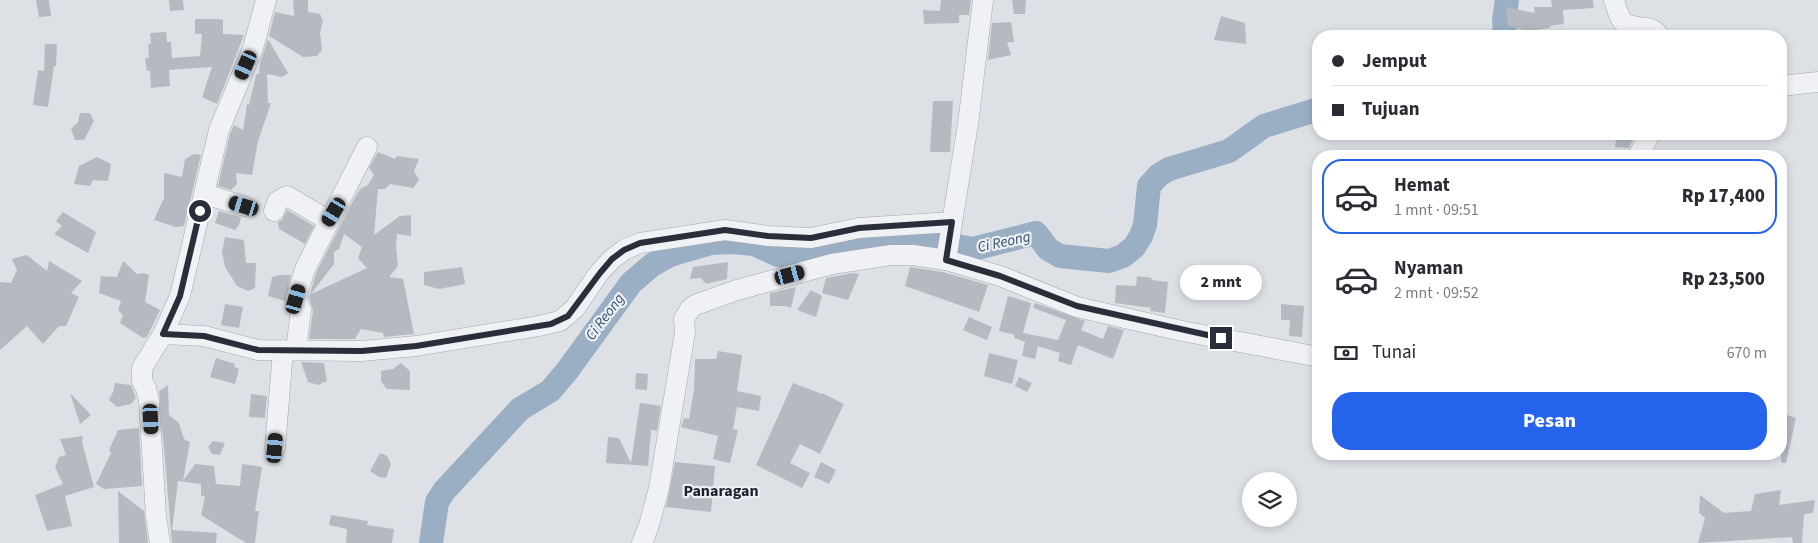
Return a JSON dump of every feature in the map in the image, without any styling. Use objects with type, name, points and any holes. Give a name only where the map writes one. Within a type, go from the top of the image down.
[{"type":"street","points":[[160,543],[156,516],[149,401],[142,381],[142,368],[163,334],[180,296],[224,115],[253,48],[266,0]]},
{"type":"street","points":[[947,255],[968,124],[983,0]]},
{"type":"street","points":[[1614,0],[1621,19],[1625,24],[1647,27],[1653,30]]},
{"type":"street","points":[[1787,85],[1818,82]]},
{"type":"street","points":[[275,448],[290,350],[300,310],[296,299],[305,270],[367,147]]},
{"type":"street","points":[[204,194],[244,206]]},
{"type":"street","points":[[274,211],[278,201],[287,196],[329,221]]},
{"type":"street","points":[[163,334],[204,336],[258,350],[362,351],[400,348],[551,324],[568,316],[612,259],[624,250],[640,243],[725,230],[768,236],[811,238],[859,228],[952,225]]},
{"type":"street","points":[[642,543],[659,488],[685,332],[684,319],[695,305],[737,290],[832,264],[891,255],[947,255],[1077,306],[1182,331],[1312,357]]},
{"type":"building","points":[[36,0],[49,0],[51,16],[39,17]]},
{"type":"building","points":[[169,0],[183,0],[184,10],[170,11]]},
{"type":"building","points":[[293,0],[308,0],[308,12],[320,14],[323,21],[320,33],[322,50],[317,56],[303,57],[269,36],[275,12],[294,16]]},
{"type":"building","points":[[941,0],[971,0],[969,15],[959,15],[959,23],[924,24],[923,10],[940,11]]},
{"type":"building","points":[[1012,0],[1026,0],[1025,14],[1014,14]]},
{"type":"building","points":[[1551,0],[1593,0],[1594,8],[1563,10],[1564,24],[1550,26],[1550,28],[1523,30],[1508,26],[1506,7],[1535,13],[1534,7],[1552,7]]},
{"type":"building","points":[[1221,16],[1245,23],[1246,44],[1214,40]]},
{"type":"building","points":[[195,19],[220,19],[223,20],[223,34],[244,35],[217,104],[202,97],[212,67],[169,70],[170,86],[151,88],[150,71],[147,71],[145,58],[149,58],[148,44],[151,44],[150,33],[166,32],[167,42],[171,42],[172,58],[200,56],[202,34],[195,34]]},
{"type":"building","points":[[1011,22],[1014,42],[1007,42],[1011,55],[988,60],[992,23]]},
{"type":"building","points":[[268,39],[288,73],[282,77],[267,74],[268,103],[271,103],[258,141],[252,175],[236,173],[237,184],[231,190],[218,186],[230,134],[234,125],[243,130],[247,104],[249,105],[256,75],[261,72],[259,72],[260,63]]},
{"type":"building","points":[[45,44],[57,44],[56,66],[54,66],[48,107],[33,105],[38,70],[44,71]]},
{"type":"building","points":[[933,101],[953,101],[950,152],[930,152]]},
{"type":"building","points":[[80,113],[90,113],[94,121],[84,140],[75,140],[71,129],[78,122]]},
{"type":"building","points":[[1616,140],[1632,140],[1629,148],[1615,147]]},
{"type":"building","points":[[378,152],[395,159],[397,156],[419,159],[414,171],[419,180],[413,188],[390,184],[385,189],[378,189],[374,235],[400,216],[411,215],[411,236],[397,234],[398,266],[389,277],[403,279],[414,334],[384,337],[383,333],[361,329],[355,339],[309,339],[313,311],[309,298],[316,273],[355,197],[360,189],[368,185],[374,175],[369,168]],"holes":[[[344,234],[362,247],[358,258],[367,268],[311,294],[334,264],[334,252],[339,249]]]},
{"type":"building","points":[[194,154],[201,155],[184,226],[176,227],[154,220],[164,198],[164,173],[182,177],[185,159]]},
{"type":"building","points":[[97,157],[111,164],[108,181],[93,180],[90,186],[74,184],[79,166]]},
{"type":"building","points":[[287,210],[314,226],[305,244],[279,229],[278,222],[282,220]]},
{"type":"building","points":[[219,211],[241,217],[239,225],[235,230],[215,223]]},
{"type":"building","points":[[63,212],[96,232],[88,253],[54,234],[62,226],[56,221]]},
{"type":"building","points":[[225,237],[244,240],[246,263],[256,263],[255,288],[248,291],[237,286],[225,267],[222,252]]},
{"type":"building","points":[[27,255],[47,271],[49,261],[82,281],[71,293],[79,297],[66,326],[59,326],[43,344],[27,326],[0,350],[0,282],[11,283],[17,270],[12,259]]},
{"type":"building","points":[[123,261],[137,274],[144,273],[149,275],[145,302],[160,310],[147,337],[143,338],[120,323],[123,315],[118,310],[121,301],[99,293],[101,276],[117,277]]},
{"type":"building","points":[[728,262],[727,279],[706,284],[701,278],[690,279],[693,267]]},
{"type":"building","points":[[462,267],[465,284],[439,289],[424,285],[424,272]]},
{"type":"building","points":[[910,267],[943,272],[988,285],[979,312],[905,286]]},
{"type":"building","points":[[853,273],[859,274],[848,300],[822,293],[826,278]]},
{"type":"building","points":[[291,275],[285,301],[268,296],[272,277]]},
{"type":"building","points":[[1137,276],[1168,282],[1165,313],[1150,311],[1151,308],[1115,303],[1116,285],[1136,286]]},
{"type":"building","points":[[796,287],[791,308],[786,306],[770,306],[770,293]]},
{"type":"building","points":[[811,290],[822,296],[816,317],[797,310]]},
{"type":"building","points":[[1008,296],[1031,303],[1023,333],[1058,340],[1066,320],[1033,308],[1035,303],[1085,321],[1081,330],[1103,339],[1108,326],[1124,330],[1113,359],[1078,345],[1071,365],[1058,361],[1060,353],[1038,346],[1035,359],[1022,356],[1025,342],[1014,338],[1015,335],[999,331]]},
{"type":"building","points":[[225,304],[243,307],[239,328],[221,325]]},
{"type":"building","points":[[1281,304],[1304,306],[1302,337],[1289,336],[1290,320],[1281,320]]},
{"type":"building","points":[[969,317],[992,327],[987,340],[963,330]]},
{"type":"building","points":[[718,351],[742,355],[737,391],[761,396],[759,411],[737,407],[733,429],[738,430],[730,463],[713,459],[718,436],[681,427],[684,418],[689,419],[694,389],[695,359],[716,359]]},
{"type":"building","points":[[989,353],[1018,360],[1012,384],[984,376]]},
{"type":"building","points":[[216,358],[235,364],[234,367],[239,369],[235,384],[210,377]]},
{"type":"building","points":[[301,362],[324,363],[327,381],[318,385],[308,382]]},
{"type":"building","points":[[401,363],[410,371],[410,390],[387,389],[381,381],[381,371],[393,369]]},
{"type":"building","points":[[636,373],[648,374],[647,390],[635,389]]},
{"type":"building","points":[[1019,377],[1032,383],[1027,392],[1015,386]]},
{"type":"building","points":[[115,383],[131,385],[136,398],[131,404],[117,407],[109,400]]},
{"type":"building","points":[[793,383],[822,393],[844,404],[820,454],[800,444],[790,463],[810,473],[802,488],[756,465]]},
{"type":"building","points":[[168,385],[169,415],[179,423],[184,439],[190,442],[183,481],[195,464],[214,466],[216,484],[240,486],[242,464],[262,467],[255,511],[259,511],[255,543],[246,543],[201,515],[205,496],[201,496],[201,484],[178,481],[172,530],[217,533],[216,543],[172,543],[159,391]]},
{"type":"building","points":[[70,393],[91,415],[80,424]]},
{"type":"building","points":[[251,394],[267,396],[265,418],[249,417]]},
{"type":"building","points":[[640,403],[661,406],[657,431],[651,430],[648,466],[606,463],[608,437],[619,438],[631,463]]},
{"type":"building","points":[[1787,415],[1796,418],[1787,458]]},
{"type":"building","points":[[139,428],[142,486],[104,489],[96,484],[111,453],[109,450],[118,430]]},
{"type":"building","points":[[83,436],[82,442],[94,487],[65,496],[72,526],[47,531],[35,495],[63,484],[55,467],[59,457],[66,455],[60,439]]},
{"type":"building","points":[[213,441],[225,443],[220,455],[212,454],[208,447]]},
{"type":"building","points":[[380,453],[387,456],[391,464],[386,478],[379,477],[370,471]]},
{"type":"building","points":[[1781,460],[1787,460],[1786,463],[1781,463]]},
{"type":"building","points":[[675,462],[715,466],[711,512],[666,507]]},
{"type":"building","points":[[821,462],[836,470],[829,484],[814,477]]},
{"type":"building","points":[[1781,490],[1779,505],[1815,500],[1813,513],[1804,514],[1802,543],[1793,543],[1792,537],[1698,543],[1705,518],[1699,513],[1700,495],[1724,513],[1751,511],[1755,494]]},
{"type":"building","points":[[118,491],[144,511],[148,543],[119,543]]},
{"type":"building","points":[[331,515],[368,521],[367,525],[394,529],[392,543],[346,543],[347,529],[329,525]]},
{"type":"waterway","name":"Ci Reong","points":[[1505,30],[1504,20],[1507,0]]},
{"type":"waterway","name":"Ci Reong","points":[[431,543],[437,502],[444,491],[520,409],[550,391],[567,371],[631,283],[652,265],[670,255],[711,243],[731,242],[754,244],[778,255],[819,255],[854,241],[905,236],[973,249],[1036,233],[1048,249],[1060,256],[1109,261],[1123,256],[1134,247],[1141,236],[1145,225],[1149,186],[1159,175],[1169,169],[1229,151],[1264,126],[1312,111]]},
{"type":"district","name":"Panaragan","points":[[721,491]]},
{"type":"route","points":[[200,211],[180,296],[163,334],[210,337],[252,350],[384,350],[551,324],[568,316],[600,273],[612,259],[624,250],[640,243],[678,236],[725,230],[768,236],[811,238],[859,228],[952,222],[946,260],[1000,276],[1077,306],[1182,331],[1221,338]]}]
